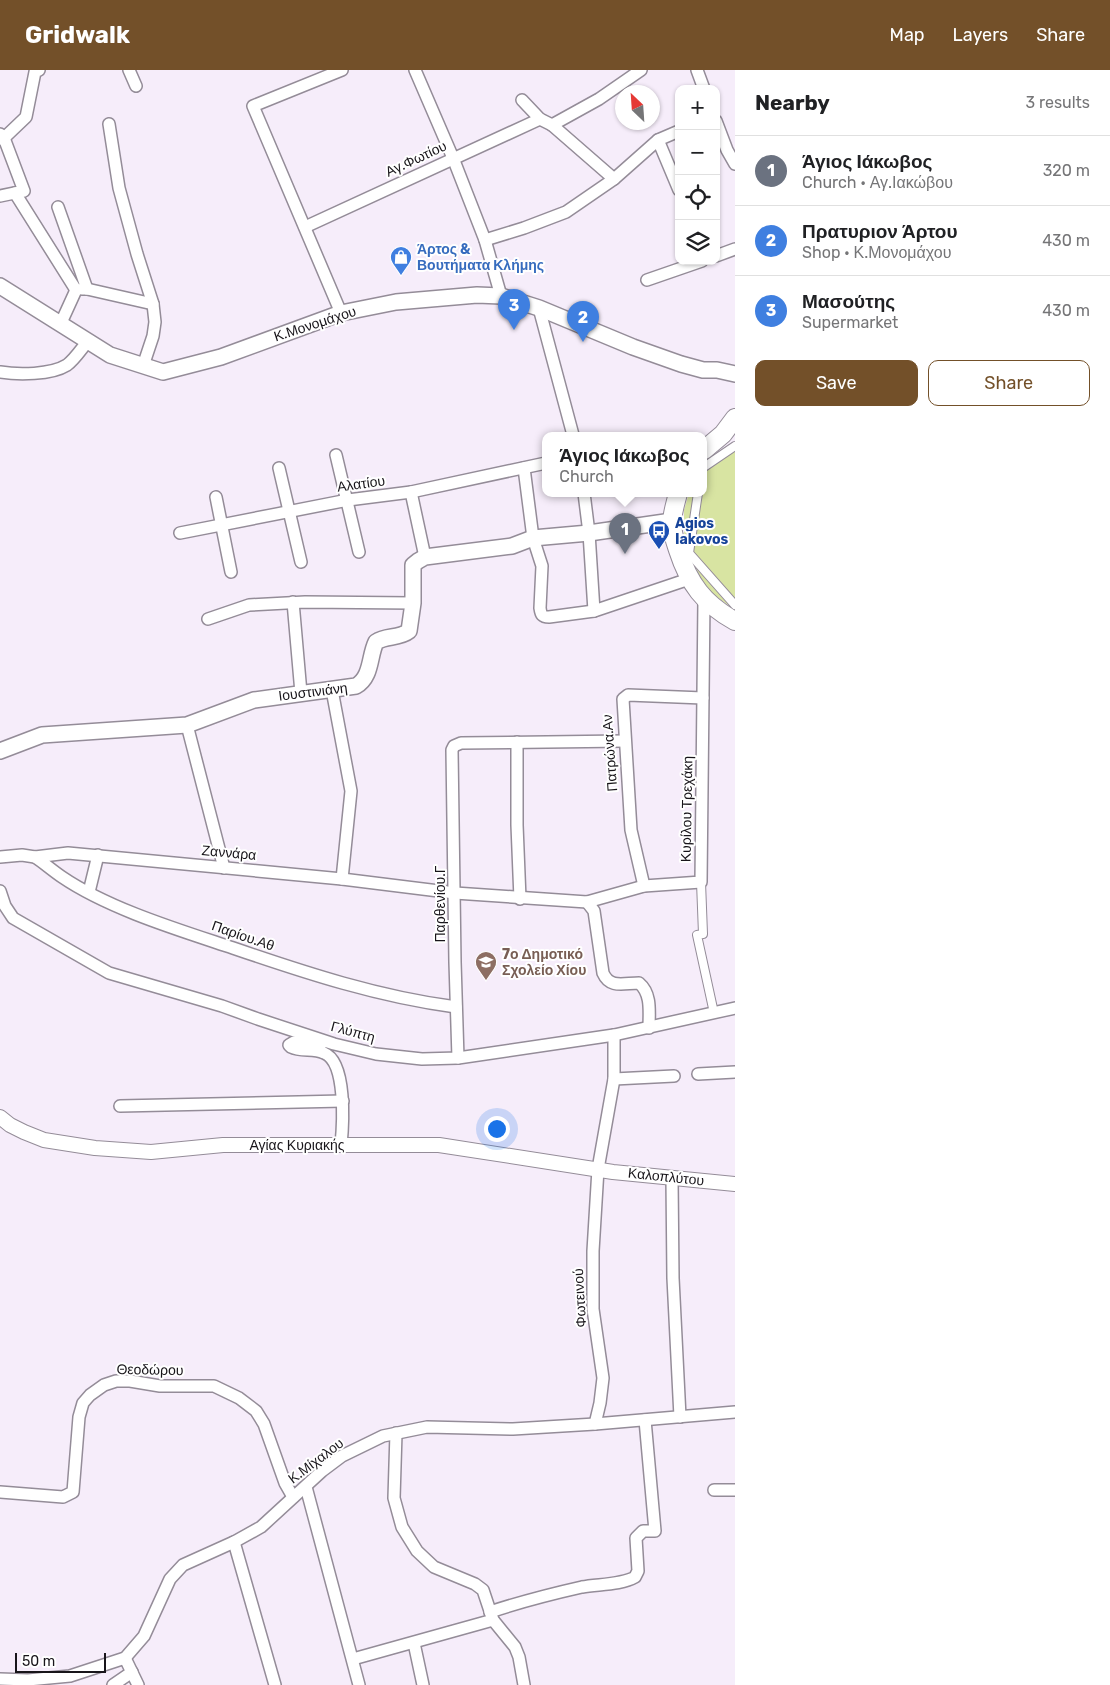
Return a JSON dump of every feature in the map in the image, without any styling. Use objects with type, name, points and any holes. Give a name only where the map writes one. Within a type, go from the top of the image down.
[{"type":"main road","name":"Κ.Μονομάχου","points":[[0,286],[110,355],[163,372],[206,361],[341,313],[396,302],[477,295],[502,296],[556,314],[633,347],[703,370],[717,370],[735,374]]},
{"type":"main road","name":"Κ.Μονομάχου","points":[[703,370],[712,377],[735,384]]},
{"type":"main road","points":[[707,448],[731,436],[735,418]]},
{"type":"main road","points":[[677,497],[672,531],[686,571],[704,599],[718,611],[735,621]]},
{"type":"main road","points":[[425,557],[512,546],[533,538],[589,533],[672,521]]},
{"type":"main road","name":"Ιουστινιάνη","points":[[0,750],[42,735],[187,726],[254,700],[356,686],[362,683],[365,678],[376,642],[380,639],[397,638],[409,631],[413,604],[414,566],[425,557]]},
{"type":"street","points":[[129,70],[136,86]]},
{"type":"street","points":[[341,313],[253,106],[342,70]]},
{"type":"street","points":[[415,70],[453,158],[485,240],[502,296]]},
{"type":"street","points":[[552,125],[599,99],[640,70]]},
{"type":"street","points":[[697,70],[703,85]]},
{"type":"street","points":[[35,71],[26,117],[1,137],[19,192],[82,289],[153,304]]},
{"type":"street","points":[[522,100],[540,119],[552,125],[614,179]]},
{"type":"street","name":"Αγ.Φωτίου","points":[[305,227],[540,119]]},
{"type":"street","points":[[109,124],[119,188],[153,304],[155,322],[153,336],[143,366]]},
{"type":"street","points":[[720,129],[735,164]]},
{"type":"street","points":[[485,240],[566,212],[614,179],[658,140],[675,133]]},
{"type":"street","points":[[658,140],[675,180]]},
{"type":"street","points":[[0,196],[19,192]]},
{"type":"street","points":[[58,207],[82,289],[60,324]]},
{"type":"street","points":[[720,255],[735,249]]},
{"type":"street","points":[[647,280],[690,265]]},
{"type":"street","points":[[539,308],[572,432]]},
{"type":"street","points":[[545,330],[556,314]]},
{"type":"street","points":[[0,372],[12,374],[45,372],[59,368],[67,365],[88,341]]},
{"type":"street","points":[[707,464],[731,436]]},
{"type":"street","points":[[336,455],[359,552]]},
{"type":"street","name":"Αλατίου","points":[[180,533],[348,500],[411,492],[542,464]]},
{"type":"street","points":[[279,468],[301,562]]},
{"type":"street","points":[[524,468],[533,538],[542,566],[541,614],[543,617],[594,611],[686,571]]},
{"type":"street","points":[[411,492],[425,557]]},
{"type":"street","points":[[216,497],[231,572]]},
{"type":"street","points":[[584,497],[594,611]]},
{"type":"street","points":[[697,497],[689,553],[735,604]]},
{"type":"street","name":"Κυρίλου Τρεχάκη","points":[[704,599],[702,934],[697,935],[714,1012]]},
{"type":"street","points":[[208,619],[249,605],[293,602],[413,604]]},
{"type":"street","points":[[293,602],[301,693]]},
{"type":"street","points":[[332,690],[351,791],[342,879]]},
{"type":"street","name":"Πατρώνα.Αν","points":[[644,886],[631,830],[622,702],[625,696],[628,695],[704,698]]},
{"type":"street","points":[[187,726],[224,868]]},
{"type":"street","points":[[520,898],[517,825],[517,742],[625,740]]},
{"type":"street","name":"Παρθενίου.Γ","points":[[458,1058],[452,750],[454,746],[461,743],[517,742]]},
{"type":"street","name":"Ζαννάρα","points":[[0,857],[22,855],[35,857],[68,853],[98,855],[342,879],[455,893],[588,902],[644,886],[701,882]]},
{"type":"street","points":[[89,892],[98,855]]},
{"type":"street","name":"Παρίου.Αθ","points":[[35,857],[63,878],[89,892],[126,910],[194,935],[336,982],[424,1002],[456,1007]]},
{"type":"street","name":"Γλύπτη","points":[[0,891],[5,906],[13,918],[108,972],[222,1006],[334,1044],[376,1054],[398,1057],[458,1058],[614,1035],[735,1008]]},
{"type":"street","points":[[588,902],[594,911],[603,973],[606,980],[613,984],[639,983],[645,988],[648,994],[649,1028]]},
{"type":"street","name":"Φωτεινού","points":[[595,1424],[603,1378],[593,1309],[593,1251],[598,1169],[614,1079],[614,1035]]},
{"type":"street","points":[[334,1044],[294,1042],[289,1044],[298,1050],[324,1052],[332,1059],[339,1076],[343,1102],[341,1144]]},
{"type":"street","points":[[698,1074],[735,1072]]},
{"type":"street","points":[[614,1079],[674,1076]]},
{"type":"street","points":[[120,1106],[343,1102]]},
{"type":"street","name":"Αγίας Κυριακής","points":[[0,1117],[24,1132],[44,1140],[95,1148],[151,1152],[222,1145],[439,1144],[598,1169]]},
{"type":"street","name":"Καλοπλύτου","points":[[598,1169],[672,1179],[735,1184]]},
{"type":"street","points":[[672,1179],[673,1278],[680,1417]]},
{"type":"street","name":"Θεοδώρου","points":[[0,1492],[64,1497],[74,1492],[79,1417],[83,1403],[90,1395],[104,1386],[116,1381],[130,1381],[160,1386],[214,1386],[239,1398],[256,1411],[264,1424],[285,1483],[293,1498]]},
{"type":"street","name":"Κ.Μίχαλου","points":[[125,1658],[144,1636],[170,1579],[176,1571],[183,1565],[234,1542],[261,1527],[322,1471],[342,1456],[372,1441],[396,1433],[437,1426],[513,1429],[735,1412]]},
{"type":"street","points":[[353,1659],[414,1643],[558,1592],[623,1581],[635,1577],[638,1571],[636,1538],[643,1531],[655,1531],[645,1420]]},
{"type":"street","points":[[396,1433],[394,1498],[402,1527],[418,1551],[434,1567],[475,1584],[483,1590],[492,1616],[515,1647],[519,1657],[524,1685]]},
{"type":"street","points":[[306,1487],[359,1685]]},
{"type":"street","points":[[714,1490],[735,1490]]},
{"type":"street","points":[[234,1542],[275,1685]]},
{"type":"street","points":[[414,1643],[423,1685]]},
{"type":"street","points":[[0,1679],[28,1680],[70,1676],[125,1658],[138,1685]]},
{"type":"street","points":[[113,1685],[132,1672]]},
{"type":"green space","points":[[735,444],[735,610],[706,589],[686,547],[684,510],[688,497],[707,497],[707,463],[715,455]]},
{"type":"place","name":"Άρτος & Βουτήματα Κλήμης","points":[[401,276]]},
{"type":"place","name":"Μασούτης","points":[[514,330]]},
{"type":"place","name":"Πρατυριον Άρτου","points":[[583,342]]},
{"type":"place","name":"Agios Iakovos","points":[[659,550]]},
{"type":"place","name":"Άγιος Ιάκωβος","points":[[625,554]]},
{"type":"place","name":"7ο Δημοτικό Σχολείο Χίου","points":[[486,981]]}]
